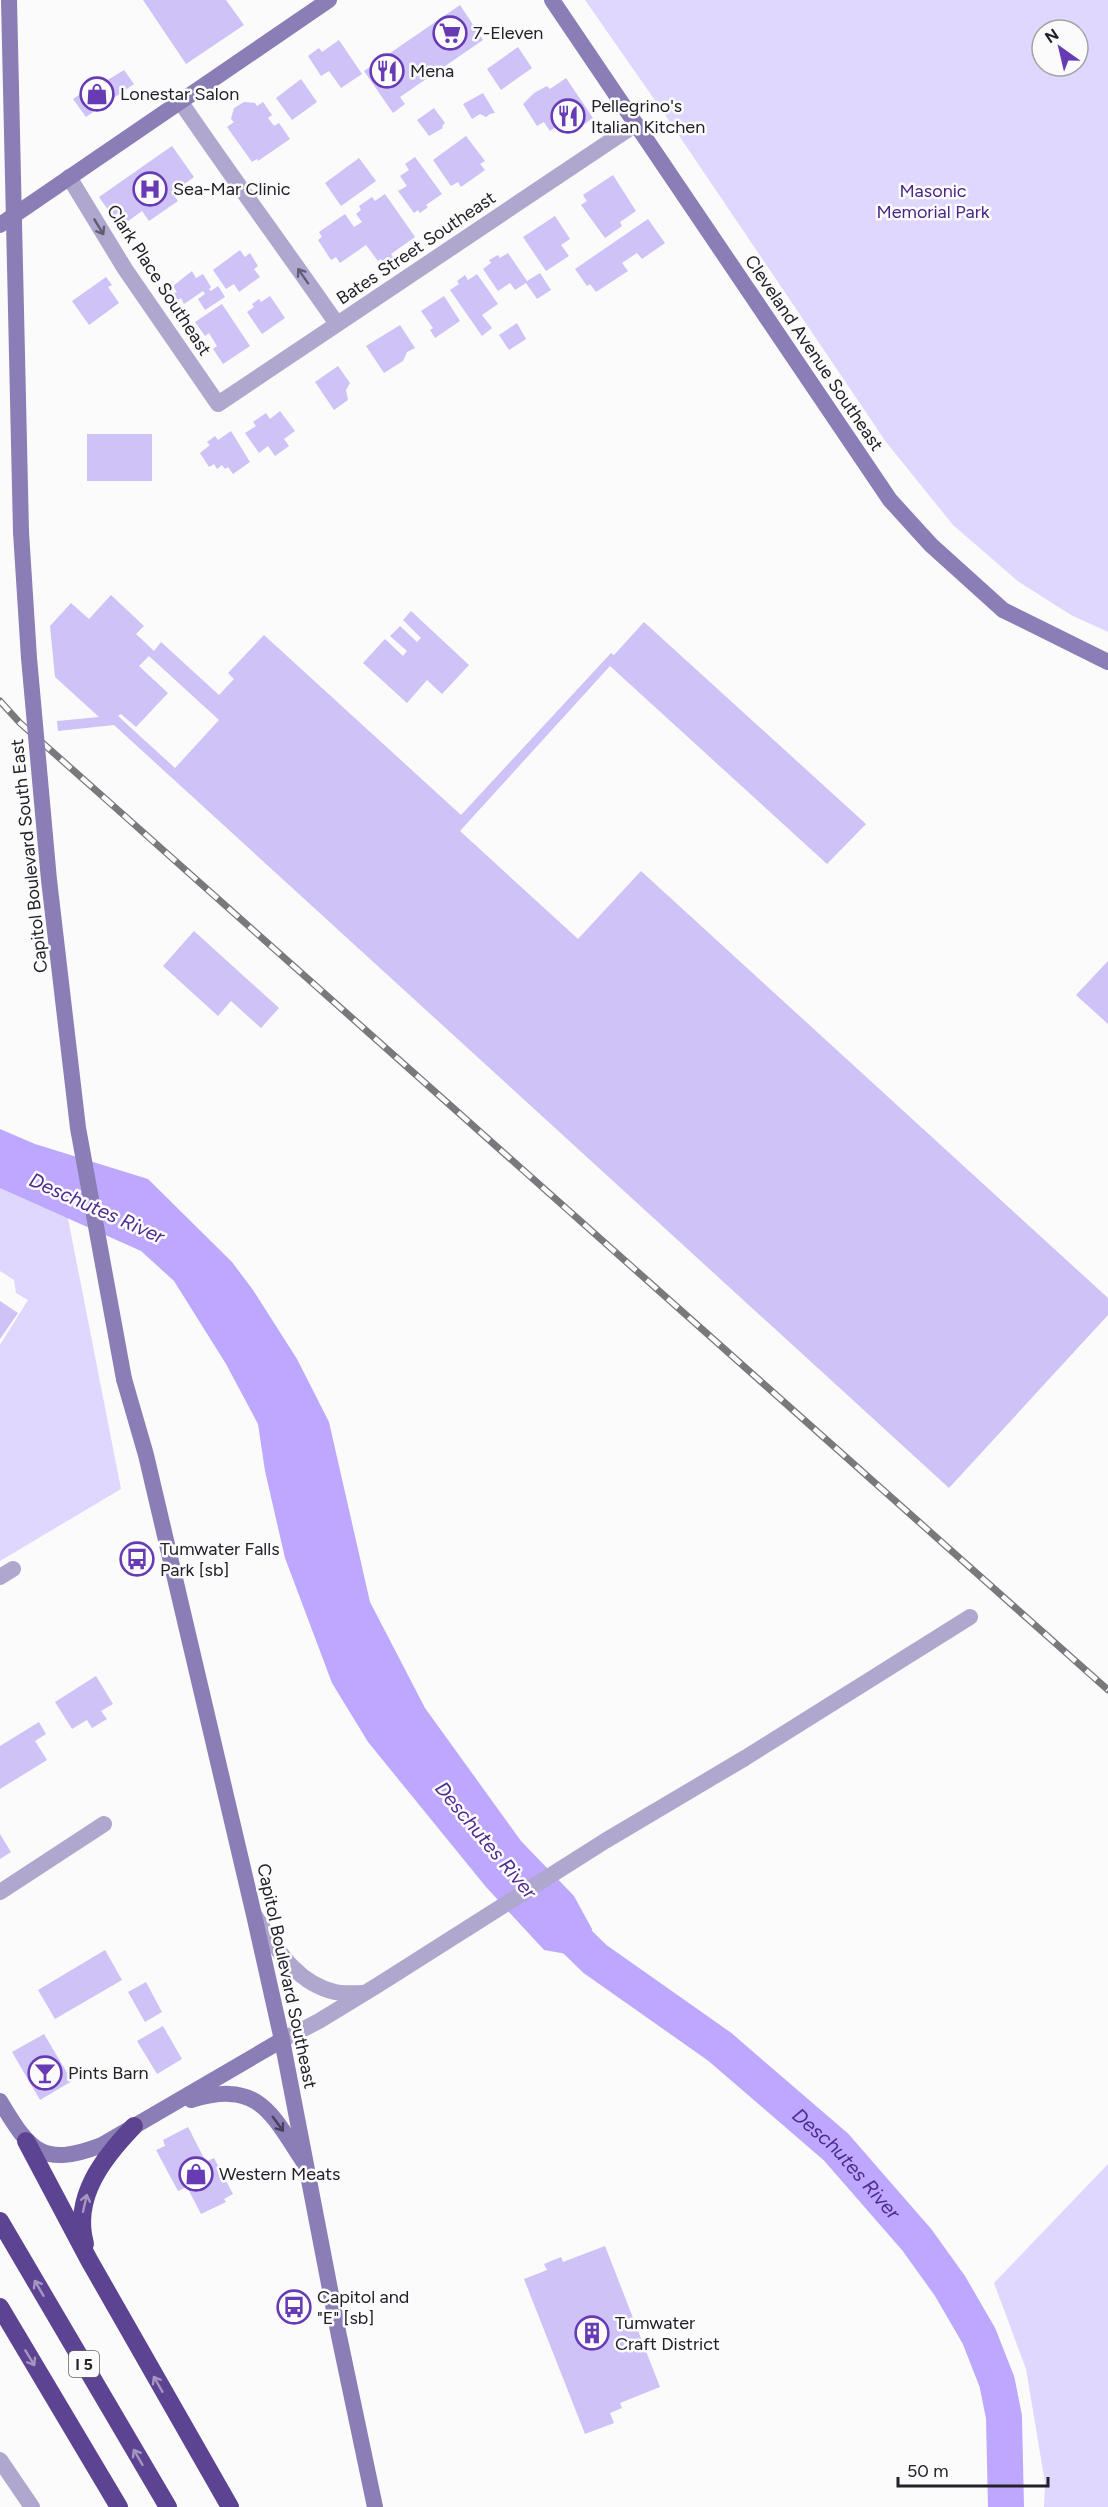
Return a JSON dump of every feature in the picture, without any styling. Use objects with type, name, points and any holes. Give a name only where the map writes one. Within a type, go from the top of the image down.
[{"type":"highway","points":[[89,2260],[83,2239],[82,2217],[86,2195],[99,2168],[134,2126]]},
{"type":"highway","points":[[27,2141],[89,2260],[230,2507]]},
{"type":"highway","name":"I 5","points":[[0,2221],[168,2507]]},
{"type":"highway","name":"I 5","points":[[0,2307],[119,2507]]},
{"type":"main road","name":"Capitol Boulevard South East","points":[[9,0],[7,221],[28,658],[48,868],[78,1128],[124,1379],[146,1455]]},
{"type":"main road","points":[[7,221],[329,0]]},
{"type":"main road","name":"Cleveland Avenue Southeast","points":[[552,0],[890,500],[931,545],[1003,610],[1108,662]]},
{"type":"main road","name":"Capitol Boulevard Southeast","points":[[146,1455],[282,2040],[339,2336],[375,2507]]},
{"type":"main road","points":[[0,2101],[27,2141],[40,2151],[61,2157],[81,2153],[102,2145],[282,2040]]},
{"type":"main road","points":[[167,2107],[214,2093],[235,2092],[249,2097],[275,2119],[308,2169]]},
{"type":"street","points":[[180,101],[240,190],[260,213],[337,324]]},
{"type":"street","name":"Bates Street Southeast","points":[[218,404],[636,124]]},
{"type":"street","name":"Clark Place Southeast","points":[[69,177],[125,269],[218,404]]},
{"type":"street","points":[[282,2040],[319,2021],[605,1841],[745,1758],[970,1617]]},
{"type":"street","points":[[0,1892],[104,1824]]},
{"type":"street","points":[[254,1915],[285,1959],[298,1973],[317,1985],[335,1992],[363,1993]]},
{"type":"street","points":[[0,2460],[32,2507]]},
{"type":"green space","name":"Masonic Memorial Park","points":[[585,0],[1108,0],[1108,632],[1071,615],[1019,582],[953,525],[886,442]]},
{"type":"green space","points":[[0,1165],[63,1193],[121,1489],[0,1561],[0,1345],[28,1300],[16,1293],[14,1280],[0,1271]]},
{"type":"green space","points":[[1108,2164],[1108,2507],[1044,2507],[1045,2483],[1026,2369],[994,2283]]},
{"type":"water","points":[[0,1129],[35,1144],[148,1179],[232,1262],[253,1290],[297,1359],[329,1422],[370,1602],[425,1708],[521,1841],[574,1896],[592,1929],[595,1959],[544,1950],[486,1887],[368,1742],[332,1683],[285,1558],[265,1471],[258,1424],[226,1364],[174,1281],[141,1251],[0,1188]]},
{"type":"building","points":[[143,0],[226,0],[244,25],[186,64]]},
{"type":"building","points":[[460,5],[483,40],[400,97],[405,104],[393,113],[364,71]]},
{"type":"building","points":[[339,40],[362,74],[341,88],[329,71],[321,76],[308,56],[319,48],[322,52]]},
{"type":"building","points":[[518,47],[532,68],[501,90],[487,69]]},
{"type":"building","points":[[124,70],[134,84],[86,117],[73,99],[104,78],[106,81]]},
{"type":"building","points":[[566,78],[593,118],[576,130],[568,119],[550,131],[544,122],[537,126],[523,104],[534,93],[547,86],[550,89]]},
{"type":"building","points":[[301,79],[317,102],[292,120],[276,98]]},
{"type":"building","points":[[483,93],[495,113],[486,117],[480,114],[472,119],[463,104]]},
{"type":"building","points":[[244,102],[255,103],[257,106],[263,102],[272,115],[268,118],[274,126],[279,123],[290,139],[258,161],[257,159],[252,162],[227,127],[234,122],[231,119],[234,108]]},
{"type":"building","points":[[434,108],[445,123],[443,128],[429,136],[417,120]]},
{"type":"building","points":[[466,136],[485,161],[480,164],[485,170],[461,187],[458,182],[451,186],[433,160]]},
{"type":"building","points":[[172,146],[194,177],[172,193],[178,201],[149,221],[142,211],[120,227],[99,197]]},
{"type":"building","points":[[415,157],[442,194],[426,205],[428,207],[420,213],[418,210],[414,213],[398,191],[407,186],[400,176],[409,170],[405,164]]},
{"type":"building","points":[[359,158],[376,181],[341,206],[325,183]]},
{"type":"building","points":[[613,175],[636,211],[620,222],[622,226],[605,238],[581,205],[587,201],[583,195]]},
{"type":"building","points":[[385,194],[415,237],[391,254],[393,257],[384,264],[381,259],[378,261],[366,245],[340,263],[336,257],[331,260],[318,240],[322,237],[319,232],[345,214],[354,227],[362,222],[356,214],[361,210],[359,206],[372,197],[375,201]]},
{"type":"building","points":[[555,216],[570,239],[561,245],[569,256],[546,271],[523,237]]},
{"type":"building","points":[[648,219],[665,243],[642,259],[637,253],[622,263],[628,271],[596,292],[590,284],[587,286],[575,269]]},
{"type":"building","points":[[240,250],[245,257],[250,253],[258,266],[254,269],[260,277],[239,292],[234,284],[226,289],[213,270]]},
{"type":"building","points":[[508,253],[527,281],[540,273],[551,290],[537,299],[526,283],[515,290],[510,283],[498,291],[483,269],[491,263],[489,260],[498,255],[500,258]]},
{"type":"building","points":[[192,271],[196,278],[203,274],[211,287],[209,289],[211,291],[218,286],[225,297],[205,310],[198,299],[205,294],[203,291],[184,304],[181,298],[177,301],[173,294],[177,292],[173,286]]},
{"type":"building","points":[[477,274],[498,304],[482,315],[492,328],[482,336],[450,290],[459,284],[457,281],[465,275],[468,280]]},
{"type":"building","points":[[106,277],[112,285],[108,287],[119,303],[89,325],[72,301]]},
{"type":"building","points":[[270,296],[285,318],[262,334],[247,312],[259,299],[261,302]]},
{"type":"building","points":[[444,296],[460,321],[435,338],[430,330],[433,328],[421,311]]},
{"type":"building","points":[[222,304],[250,346],[223,364],[213,349],[217,346],[209,333],[205,336],[195,322]]},
{"type":"building","points":[[517,323],[526,339],[509,350],[499,335]]},
{"type":"building","points":[[400,325],[415,348],[407,352],[403,361],[384,373],[366,346]]},
{"type":"building","points":[[338,366],[350,383],[346,390],[348,400],[334,410],[315,382]]},
{"type":"building","points":[[280,411],[295,431],[284,439],[289,446],[275,456],[268,446],[259,453],[245,433],[256,426],[253,422],[266,413],[270,419]]},
{"type":"building","points":[[231,431],[250,462],[233,474],[228,467],[225,469],[222,465],[217,469],[214,464],[209,467],[200,453],[210,445],[207,442],[215,436],[218,440]]},
{"type":"building","points":[[87,434],[152,434],[152,481],[87,481]]},
{"type":"building","points":[[111,595],[144,626],[136,634],[154,651],[161,642],[219,695],[234,679],[228,673],[264,635],[461,815],[611,653],[614,655],[644,622],[866,824],[827,864],[610,666],[460,831],[578,939],[641,871],[1108,1298],[1108,1315],[949,1488],[114,725],[58,731],[57,721],[99,717],[55,677],[50,626],[71,603],[89,619]],"holes":[[[149,656],[219,720],[175,768],[118,716],[121,714],[136,727],[168,693],[139,666]]]},
{"type":"building","points":[[411,611],[469,665],[442,694],[427,680],[407,703],[363,663],[385,639],[403,656],[407,651],[390,636],[400,626],[417,642],[421,638],[403,620]]},
{"type":"building","points":[[194,931],[279,1008],[261,1028],[231,1001],[218,1016],[163,966]]},
{"type":"building","points":[[1108,961],[1108,1024],[1076,995]]},
{"type":"building","points":[[0,1301],[18,1313],[0,1339]]},
{"type":"building","points":[[96,1676],[113,1704],[101,1711],[107,1719],[92,1728],[87,1720],[72,1729],[55,1702]]},
{"type":"building","points":[[39,1722],[46,1734],[35,1741],[47,1760],[0,1789],[0,1746]]},
{"type":"building","points":[[0,1834],[11,1852],[0,1859]]},
{"type":"building","points":[[105,1950],[122,1980],[55,2019],[38,1990]]},
{"type":"building","points":[[146,1982],[162,2012],[145,2022],[128,1992]]},
{"type":"building","points":[[163,2026],[182,2059],[157,2074],[137,2041]]},
{"type":"building","points":[[44,2034],[72,2081],[40,2100],[12,2052]]},
{"type":"building","name":"Western Meats","points":[[188,2127],[206,2162],[214,2158],[233,2194],[224,2199],[226,2202],[201,2214],[187,2187],[178,2191],[156,2150],[165,2146],[163,2140]]},
{"type":"building","name":"Tumwater Craft District","points":[[605,2246],[660,2387],[620,2403],[622,2408],[610,2413],[614,2423],[585,2434],[524,2279],[547,2270],[544,2264],[561,2257],[563,2262]]},
{"type":"waterway","name":"Deschutes River","points":[[560,1925],[595,1959],[720,2047],[836,2147],[917,2240],[950,2286],[979,2336],[997,2382],[1004,2417],[1006,2507]]},
{"type":"railway","points":[[0,701],[20,723],[1108,1690]]},
{"type":"place","name":"7-Eleven","points":[[450,33]]},
{"type":"place","name":"Mena","points":[[387,71]]},
{"type":"place","name":"Lonestar Salon","points":[[97,94]]},
{"type":"place","name":"Pellegrino's Italian Kitchen","points":[[568,116]]},
{"type":"place","name":"Sea-Mar Clinic","points":[[150,189]]},
{"type":"place","name":"Tumwater Falls Park [sb]","points":[[137,1559]]},
{"type":"place","name":"Pints Barn","points":[[45,2073]]},
{"type":"place","name":"Western Meats","points":[[196,2174]]},
{"type":"place","name":"Capitol and \"E\" [sb]","points":[[294,2307]]},
{"type":"place","name":"Tumwater Craft District","points":[[592,2333]]}]
